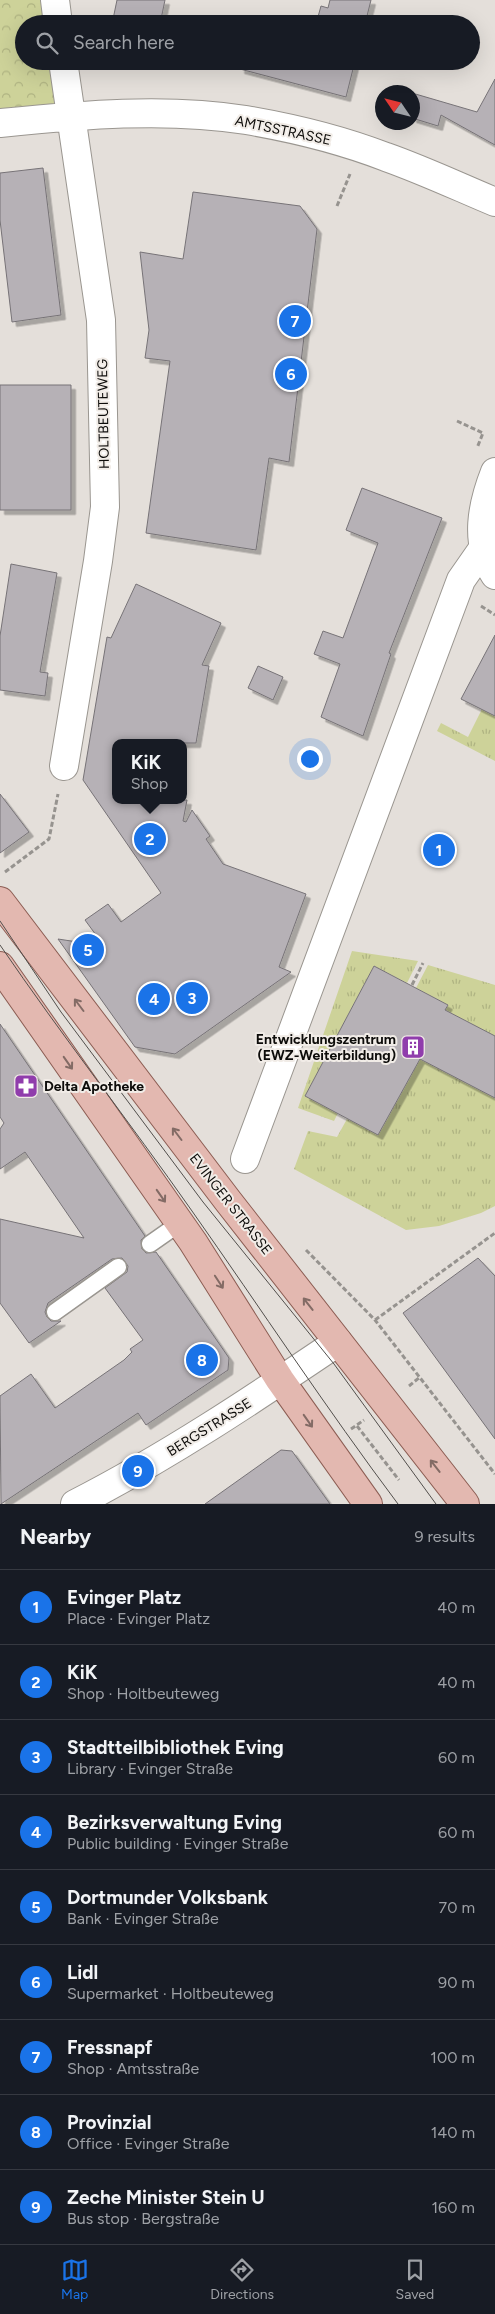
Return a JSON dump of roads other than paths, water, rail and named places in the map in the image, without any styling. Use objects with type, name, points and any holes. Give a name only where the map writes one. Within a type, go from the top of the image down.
[{"type":"main road","name":"EVINGER STRASSE","points":[[0,901],[338,1342],[465,1504]]},
{"type":"main road","points":[[0,966],[180,1223],[244,1319],[280,1380],[368,1504]]},
{"type":"street","points":[[54,0],[56,15]]},
{"type":"street","name":"HOLTBEUTEWEG","points":[[64,70],[101,320],[105,508],[64,766]]},
{"type":"street","name":"AMTSSTRASSE","points":[[0,123],[70,116],[168,113],[246,120],[386,156],[495,202]]},
{"type":"street","points":[[495,472],[481,522],[484,547],[495,575]]},
{"type":"street","points":[[244,1159],[461,580],[484,547]]},
{"type":"street","name":"BERGSTRASSE","points":[[75,1504],[138,1471],[338,1342]]},
{"type":"lane","points":[[150,1244],[180,1223]]},
{"type":"lane","points":[[55,1312],[118,1267]]},
{"type":"tram line","points":[[0,921],[61,1012],[203,1202],[334,1364],[436,1504]]},
{"type":"tram line","points":[[0,945],[168,1177],[319,1395],[398,1504]]},
{"type":"place","name":"Fressnapf","points":[[295,321]]},
{"type":"place","name":"Lidl","points":[[291,374]]},
{"type":"place","name":"KiK","points":[[150,839]]},
{"type":"place","name":"Evinger Platz","points":[[439,850]]},
{"type":"place","name":"Dortmunder Volksbank","points":[[88,950]]},
{"type":"place","name":"Stadtteilbibliothek Eving","points":[[192,998]]},
{"type":"place","name":"Bezirksverwaltung Eving","points":[[154,999]]},
{"type":"place","name":"Entwicklungszentrum (EWZ-Weiterbildung)","points":[[413,1047]]},
{"type":"place","name":"Delta Apotheke","points":[[26,1086]]},
{"type":"place","name":"Provinzial","points":[[202,1360]]},
{"type":"place","name":"Zeche Minister Stein U","points":[[138,1471]]}]
